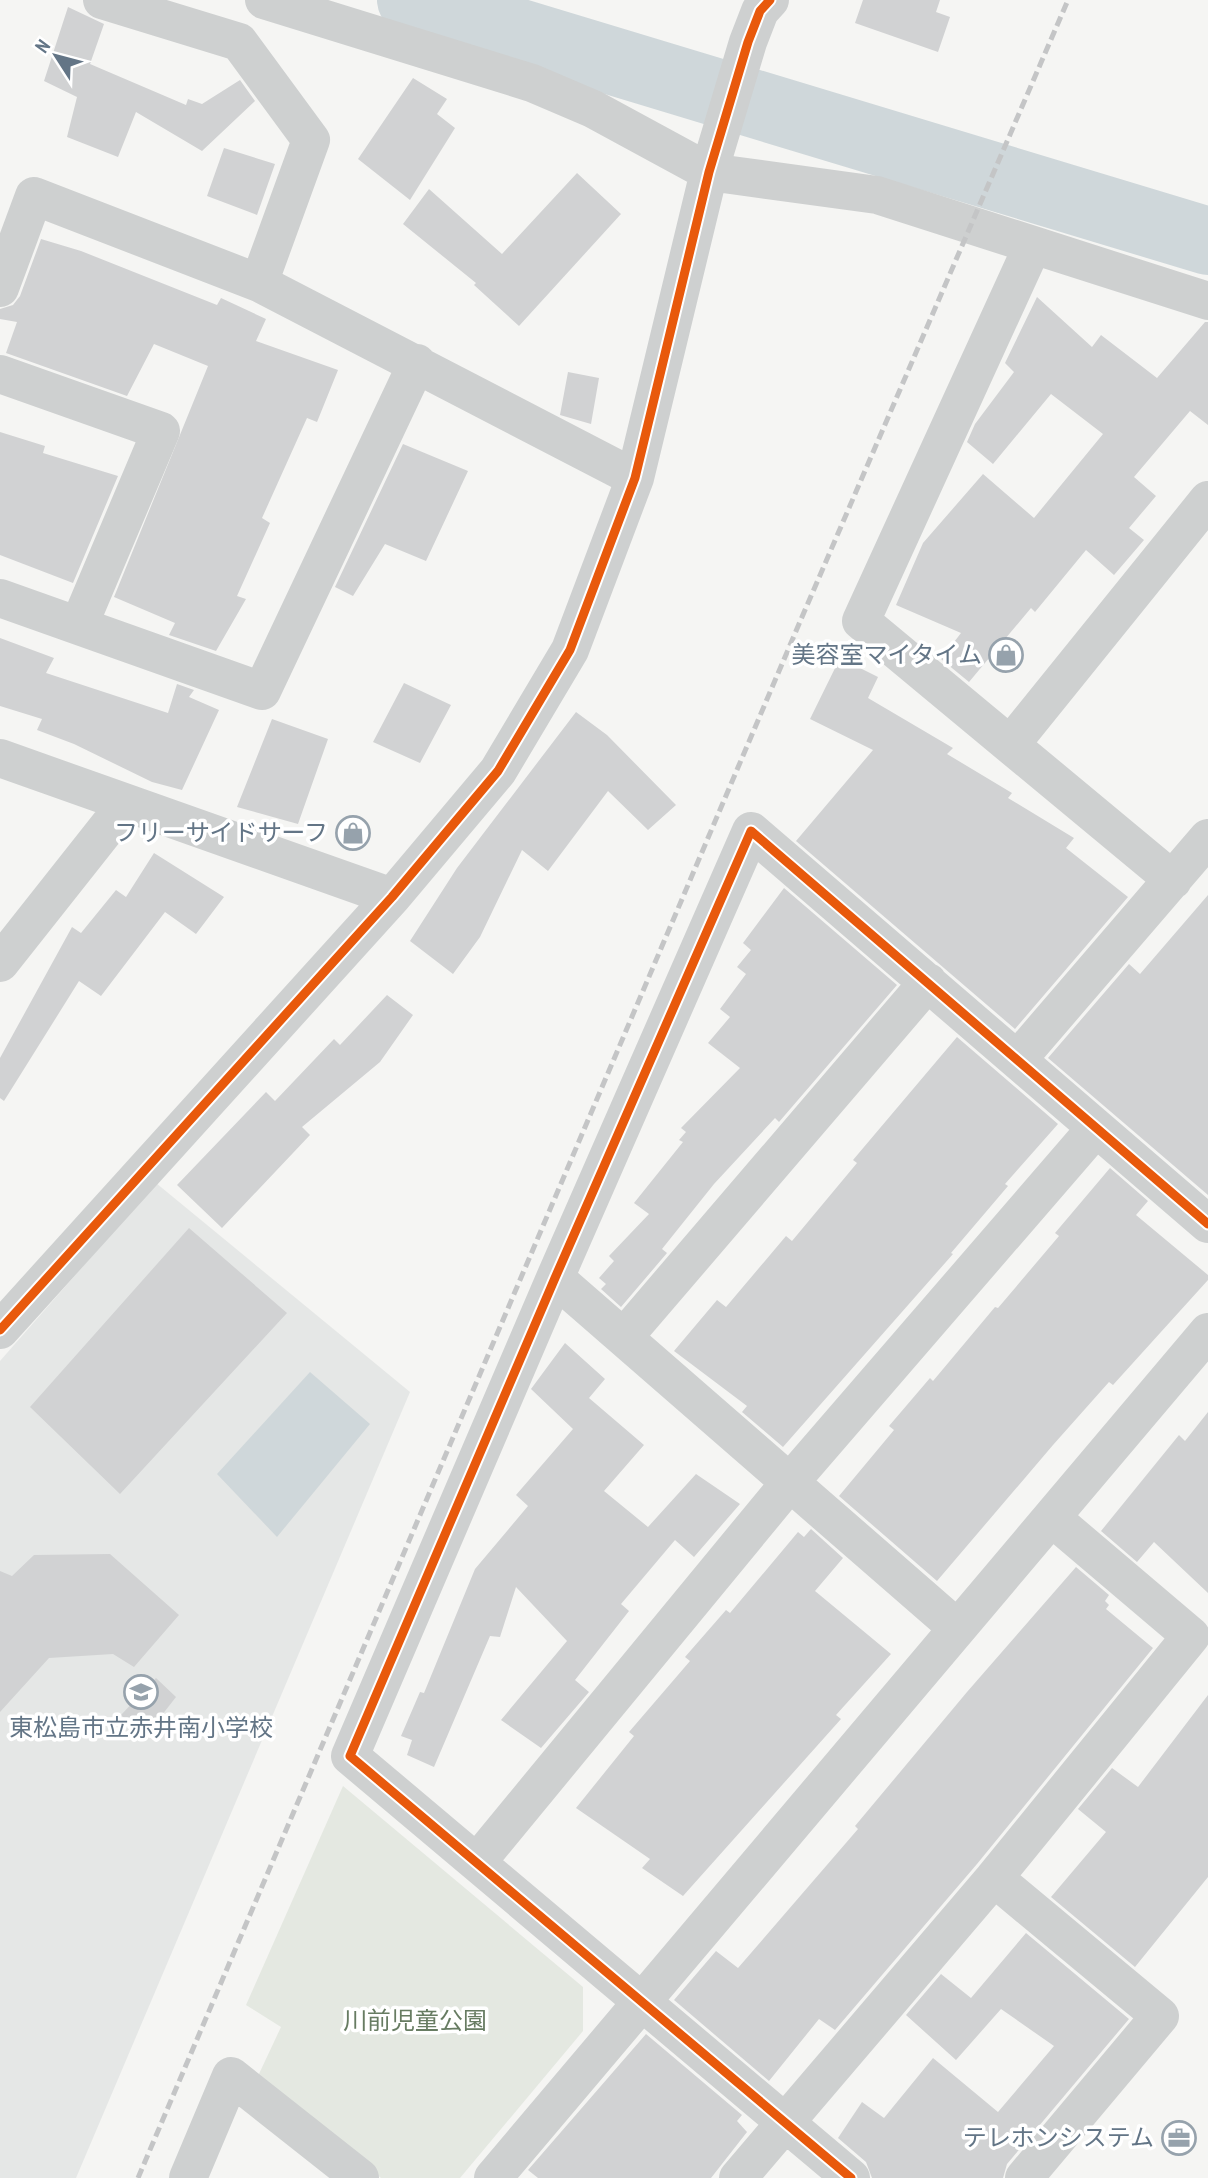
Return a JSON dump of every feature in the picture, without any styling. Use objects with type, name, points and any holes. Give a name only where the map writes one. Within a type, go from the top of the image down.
[{"type":"street","points":[[102,0],[239,42],[311,140],[259,283]]},
{"type":"street","points":[[264,0],[532,83],[713,157],[877,195],[1208,302]]},
{"type":"street","points":[[0,1330],[392,897],[498,771],[570,650],[635,478],[713,157],[748,42],[760,11],[770,0]]},
{"type":"street","points":[[0,288],[34,196],[259,283],[635,478]]},
{"type":"street","points":[[1032,247],[860,621],[1173,880]]},
{"type":"street","points":[[0,598],[262,691],[417,363]]},
{"type":"street","points":[[0,374],[161,431],[79,625]]},
{"type":"street","points":[[1011,744],[1208,500]]},
{"type":"street","points":[[0,758],[125,805],[392,897]]},
{"type":"street","points":[[0,963],[125,805]]},
{"type":"street","points":[[851,2178],[641,2004],[478,1861],[351,1756],[555,1278],[751,831],[1208,1224]]},
{"type":"street","points":[[1018,1059],[1208,838]]},
{"type":"street","points":[[624,1337],[928,982]]},
{"type":"street","points":[[478,1861],[791,1480],[1096,1128]]},
{"type":"street","points":[[555,1278],[791,1480],[956,1627]]},
{"type":"street","points":[[494,2178],[956,1627],[1052,1518],[1208,1332]]},
{"type":"street","points":[[738,2178],[784,2121],[1199,1643],[1052,1518]]},
{"type":"street","points":[[994,1878],[1160,2016],[1024,2178]]},
{"type":"street","points":[[188,2178],[231,2076],[360,2178]]},
{"type":"shaded area","name":"東松島市立赤井南小学校","points":[[156,1183],[410,1392],[76,2178],[0,2178],[0,1361]]},
{"type":"shaded area","points":[[310,1372],[370,1424],[277,1537],[217,1474]]},
{"type":"green space","name":"川前児童公園","points":[[343,1786],[583,1987],[583,2031],[460,2178],[381,2178],[258,2076],[281,2027],[246,2005]]},
{"type":"building","points":[[863,0],[940,0],[936,12],[950,17],[938,52],[855,23]]},
{"type":"building","points":[[68,7],[104,24],[90,64],[186,105],[188,99],[202,104],[240,80],[255,101],[202,151],[136,112],[118,157],[67,137],[77,97],[44,81]]},
{"type":"building","points":[[413,78],[447,99],[437,114],[455,128],[410,200],[358,159]]},
{"type":"building","points":[[224,148],[275,164],[257,215],[207,196]]},
{"type":"building","points":[[577,173],[621,214],[519,326],[474,285],[476,283],[403,224],[429,189],[502,254]]},
{"type":"building","points":[[41,239],[81,251],[217,305],[221,298],[266,319],[256,341],[338,370],[317,422],[307,418],[262,518],[270,523],[237,596],[246,599],[216,651],[169,635],[175,623],[114,597],[208,366],[154,344],[127,396],[6,353],[17,322],[0,319],[0,309],[13,305],[20,296]]},
{"type":"building","points":[[1037,297],[1092,347],[1101,335],[1157,378],[1205,322],[1208,322],[1208,425],[1190,411],[1134,477],[1156,496],[1129,528],[1144,540],[1114,575],[1086,550],[1035,612],[1031,608],[969,682],[941,659],[961,633],[896,605],[923,543],[983,474],[1034,518],[1103,434],[1051,394],[993,464],[967,442],[975,424],[1014,372],[1005,363]]},
{"type":"building","points":[[568,372],[599,378],[591,424],[560,415]]},
{"type":"building","points":[[0,432],[45,446],[43,453],[118,476],[73,583],[0,555]]},
{"type":"building","points":[[403,444],[468,471],[426,561],[385,544],[353,596],[335,587]]},
{"type":"building","points":[[0,638],[54,658],[46,673],[168,713],[177,684],[194,690],[189,697],[219,710],[182,790],[152,782],[74,744],[37,730],[42,719],[0,706]]},
{"type":"building","points":[[840,658],[878,677],[868,698],[953,748],[947,754],[1012,793],[1008,798],[1074,838],[1066,848],[1128,897],[1015,1029],[796,841],[873,750],[810,719]]},
{"type":"building","points":[[404,683],[451,705],[420,763],[373,742]]},
{"type":"building","points":[[576,712],[607,735],[676,805],[648,830],[608,791],[548,871],[522,850],[480,937],[453,974],[410,941],[457,868]]},
{"type":"building","points":[[272,719],[328,739],[298,824],[237,807]]},
{"type":"building","points":[[154,853],[224,897],[196,934],[165,912],[101,996],[79,981],[4,1101],[0,1098],[0,1058],[72,927],[81,933],[116,890],[126,897]]},
{"type":"building","points":[[784,888],[897,985],[779,1122],[775,1118],[714,1184],[662,1249],[667,1253],[621,1307],[601,1289],[606,1284],[599,1278],[614,1261],[609,1256],[649,1214],[634,1203],[683,1142],[679,1140],[686,1132],[681,1128],[740,1068],[708,1043],[730,1017],[720,1009],[746,974],[737,967],[751,950],[743,943]]},
{"type":"building","points":[[1208,895],[1208,1195],[1048,1058],[1129,964],[1140,974]]},
{"type":"building","points":[[387,995],[413,1015],[380,1062],[302,1127],[310,1135],[222,1228],[177,1185],[266,1092],[275,1101],[334,1039],[340,1045]]},
{"type":"building","points":[[957,1037],[1058,1124],[1005,1184],[1008,1186],[951,1253],[953,1254],[783,1447],[742,1412],[747,1406],[674,1351],[717,1300],[726,1307],[786,1236],[792,1241],[857,1163],[853,1160]]},
{"type":"building","points":[[1110,1168],[1148,1201],[1136,1215],[1208,1275],[1208,1280],[1113,1385],[1109,1382],[937,1581],[839,1496],[894,1430],[889,1426],[930,1378],[933,1381],[995,1307],[998,1308],[1059,1236],[1055,1233]]},
{"type":"building","points":[[189,1228],[287,1313],[120,1494],[30,1407]]},
{"type":"building","points":[[565,1343],[605,1379],[589,1398],[644,1445],[604,1491],[648,1527],[696,1474],[740,1504],[694,1557],[675,1540],[621,1604],[629,1611],[575,1680],[589,1692],[541,1748],[501,1720],[567,1641],[516,1587],[500,1637],[490,1636],[434,1767],[407,1755],[412,1740],[401,1736],[420,1692],[424,1693],[475,1569],[528,1506],[516,1495],[573,1429],[531,1389]]},
{"type":"building","points":[[1208,1412],[1208,1593],[1154,1542],[1137,1562],[1101,1531],[1179,1435],[1185,1441]]},
{"type":"building","points":[[811,1529],[843,1558],[815,1591],[891,1654],[836,1715],[841,1719],[683,1896],[642,1868],[650,1859],[576,1808],[634,1736],[629,1732],[690,1661],[685,1657],[726,1610],[730,1613],[798,1532],[804,1537]]},
{"type":"building","points":[[110,1554],[179,1615],[134,1667],[113,1654],[49,1658],[0,1712],[0,1571],[12,1576],[34,1555]]},
{"type":"building","points":[[1076,1567],[1109,1595],[1105,1601],[1109,1605],[1106,1609],[1153,1648],[977,1864],[835,2030],[819,2019],[769,2081],[674,2000],[716,1951],[738,1968],[858,1829],[855,1826],[967,1692]]},
{"type":"building","points":[[156,1678],[176,1697],[144,1738],[121,1715]]},
{"type":"building","points":[[1208,1695],[1208,1877],[1135,1967],[1051,1897],[1106,1832],[1078,1809],[1112,1768],[1138,1787]]},
{"type":"building","points":[[1026,1933],[1129,2019],[1007,2164],[1003,2178],[872,2178],[866,2162],[838,2138],[862,2102],[884,2118],[933,2058],[998,2112],[1054,2046],[1001,2009],[956,2060],[906,2015],[941,1974],[971,1998]]},
{"type":"building","points":[[646,2034],[742,2115],[737,2121],[747,2132],[711,2178],[538,2178],[528,2170]]},
{"type":"waterway","points":[[411,0],[1208,241]]},
{"type":"railway","points":[[138,2178],[802,617],[1068,0]]},
{"type":"cycle path","points":[[0,1330],[392,897],[498,771],[570,650],[635,478],[709,172],[748,42],[760,11],[770,0]]},
{"type":"cycle path","points":[[851,2178],[350,1756],[751,831],[1208,1224]]},
{"type":"place","name":"美容室マイタイム","points":[[1006,655]]},
{"type":"place","name":"フリーサイドサーフ","points":[[353,833]]},
{"type":"place","name":"東松島市立赤井南小学校","points":[[141,1692]]},
{"type":"place","name":"テレホンシステム","points":[[1179,2138]]}]
